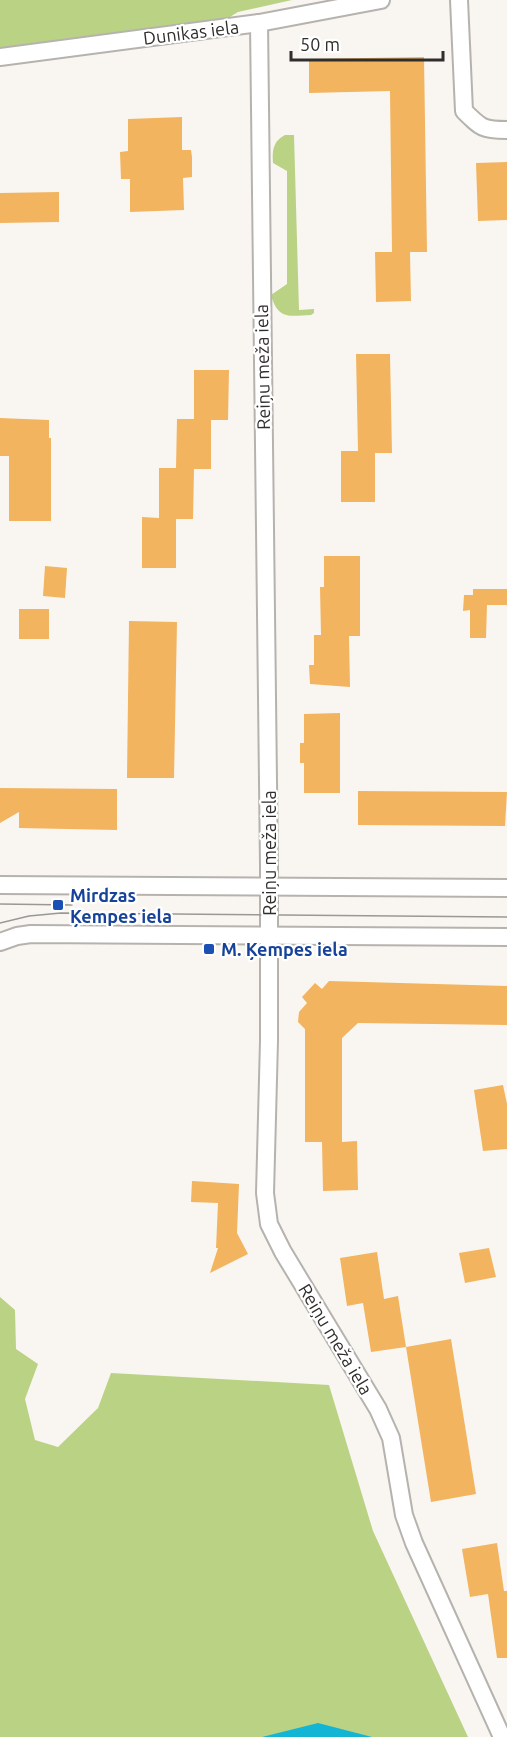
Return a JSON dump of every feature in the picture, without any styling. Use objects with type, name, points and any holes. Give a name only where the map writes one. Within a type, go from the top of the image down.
[{"type":"street","name":"Dunikas iela","points":[[0,57],[259,23],[381,0]]},
{"type":"street","points":[[459,0],[464,111],[487,130],[507,130]]},
{"type":"street","name":"Reiņu meža iela","points":[[259,23],[270,887],[265,1193],[269,1224],[283,1252],[382,1418],[391,1438],[404,1515],[414,1543],[502,1737]]},
{"type":"street","points":[[0,885],[507,888]]},
{"type":"street","points":[[0,942],[16,936],[31,934],[507,937]]},
{"type":"green space","points":[[0,0],[292,0],[238,12],[225,20],[0,51]]},
{"type":"green space","points":[[285,135],[294,135],[299,310],[314,309],[311,315],[291,316],[281,313],[271,295],[287,284],[287,171],[273,163],[273,150],[276,143]]},
{"type":"green space","points":[[0,1297],[15,1310],[16,1349],[38,1364],[25,1399],[35,1440],[58,1447],[98,1408],[111,1373],[329,1385],[373,1531],[468,1737],[0,1737]]},
{"type":"water","points":[[318,1723],[372,1737],[262,1737]]},
{"type":"building","points":[[424,57],[427,252],[410,252],[411,301],[376,302],[375,252],[392,252],[390,91],[309,93],[309,59]]},
{"type":"building","points":[[182,117],[182,150],[191,150],[192,157],[192,177],[183,178],[184,210],[130,212],[130,179],[121,179],[120,152],[128,151],[128,119]]},
{"type":"building","points":[[507,162],[507,220],[478,221],[476,163]]},
{"type":"building","points":[[59,192],[59,222],[0,223],[0,193]]},
{"type":"building","points":[[356,354],[390,354],[392,453],[375,453],[375,502],[341,502],[341,451],[358,451]]},
{"type":"building","points":[[194,370],[229,370],[228,420],[211,420],[211,469],[194,469],[193,519],[176,519],[176,568],[142,568],[142,517],[159,518],[159,468],[176,468],[177,419],[194,419]]},
{"type":"building","points":[[0,418],[49,420],[51,521],[9,521],[9,456],[0,456]]},
{"type":"building","points":[[324,556],[360,556],[360,636],[349,636],[350,687],[310,684],[309,665],[314,665],[314,635],[321,635],[320,587],[324,587]]},
{"type":"building","points":[[45,566],[67,568],[65,598],[43,596]]},
{"type":"building","points":[[473,589],[507,589],[507,605],[487,605],[486,638],[470,638],[470,610],[463,611],[464,595],[473,595]]},
{"type":"building","points":[[19,609],[49,609],[49,639],[19,639]]},
{"type":"building","points":[[129,621],[177,622],[174,778],[127,778]]},
{"type":"building","points":[[340,713],[340,793],[304,793],[304,763],[300,763],[300,743],[304,743],[304,714]]},
{"type":"building","points":[[0,788],[117,789],[117,830],[19,828],[19,812],[0,823]]},
{"type":"building","points":[[358,791],[507,792],[505,826],[358,825]]},
{"type":"building","points":[[329,981],[507,986],[507,1025],[358,1023],[342,1038],[342,1142],[357,1141],[358,1190],[323,1191],[322,1142],[305,1142],[305,1029],[298,1022],[299,1012],[307,1003],[302,997],[315,983],[322,989]]},
{"type":"building","points":[[503,1085],[507,1104],[507,1149],[483,1151],[474,1090]]},
{"type":"building","points":[[192,1181],[239,1184],[237,1233],[248,1254],[210,1273],[218,1248],[216,1248],[218,1203],[191,1202]]},
{"type":"building","points":[[489,1248],[496,1277],[465,1283],[459,1253]]},
{"type":"building","points":[[377,1252],[384,1299],[398,1296],[406,1347],[371,1352],[363,1303],[347,1306],[340,1258]]},
{"type":"building","points":[[451,1339],[476,1494],[431,1502],[406,1347]]},
{"type":"building","points":[[497,1543],[504,1591],[507,1591],[507,1658],[497,1658],[488,1594],[470,1597],[462,1549]]},
{"type":"tram line","points":[[0,904],[72,905]]},
{"type":"tram line","points":[[0,923],[29,916],[61,913],[507,917]]},
{"type":"place","name":"Mirdzas Ķempes iela","points":[[58,905]]},
{"type":"place","name":"M. Ķempes iela","points":[[209,949]]}]
